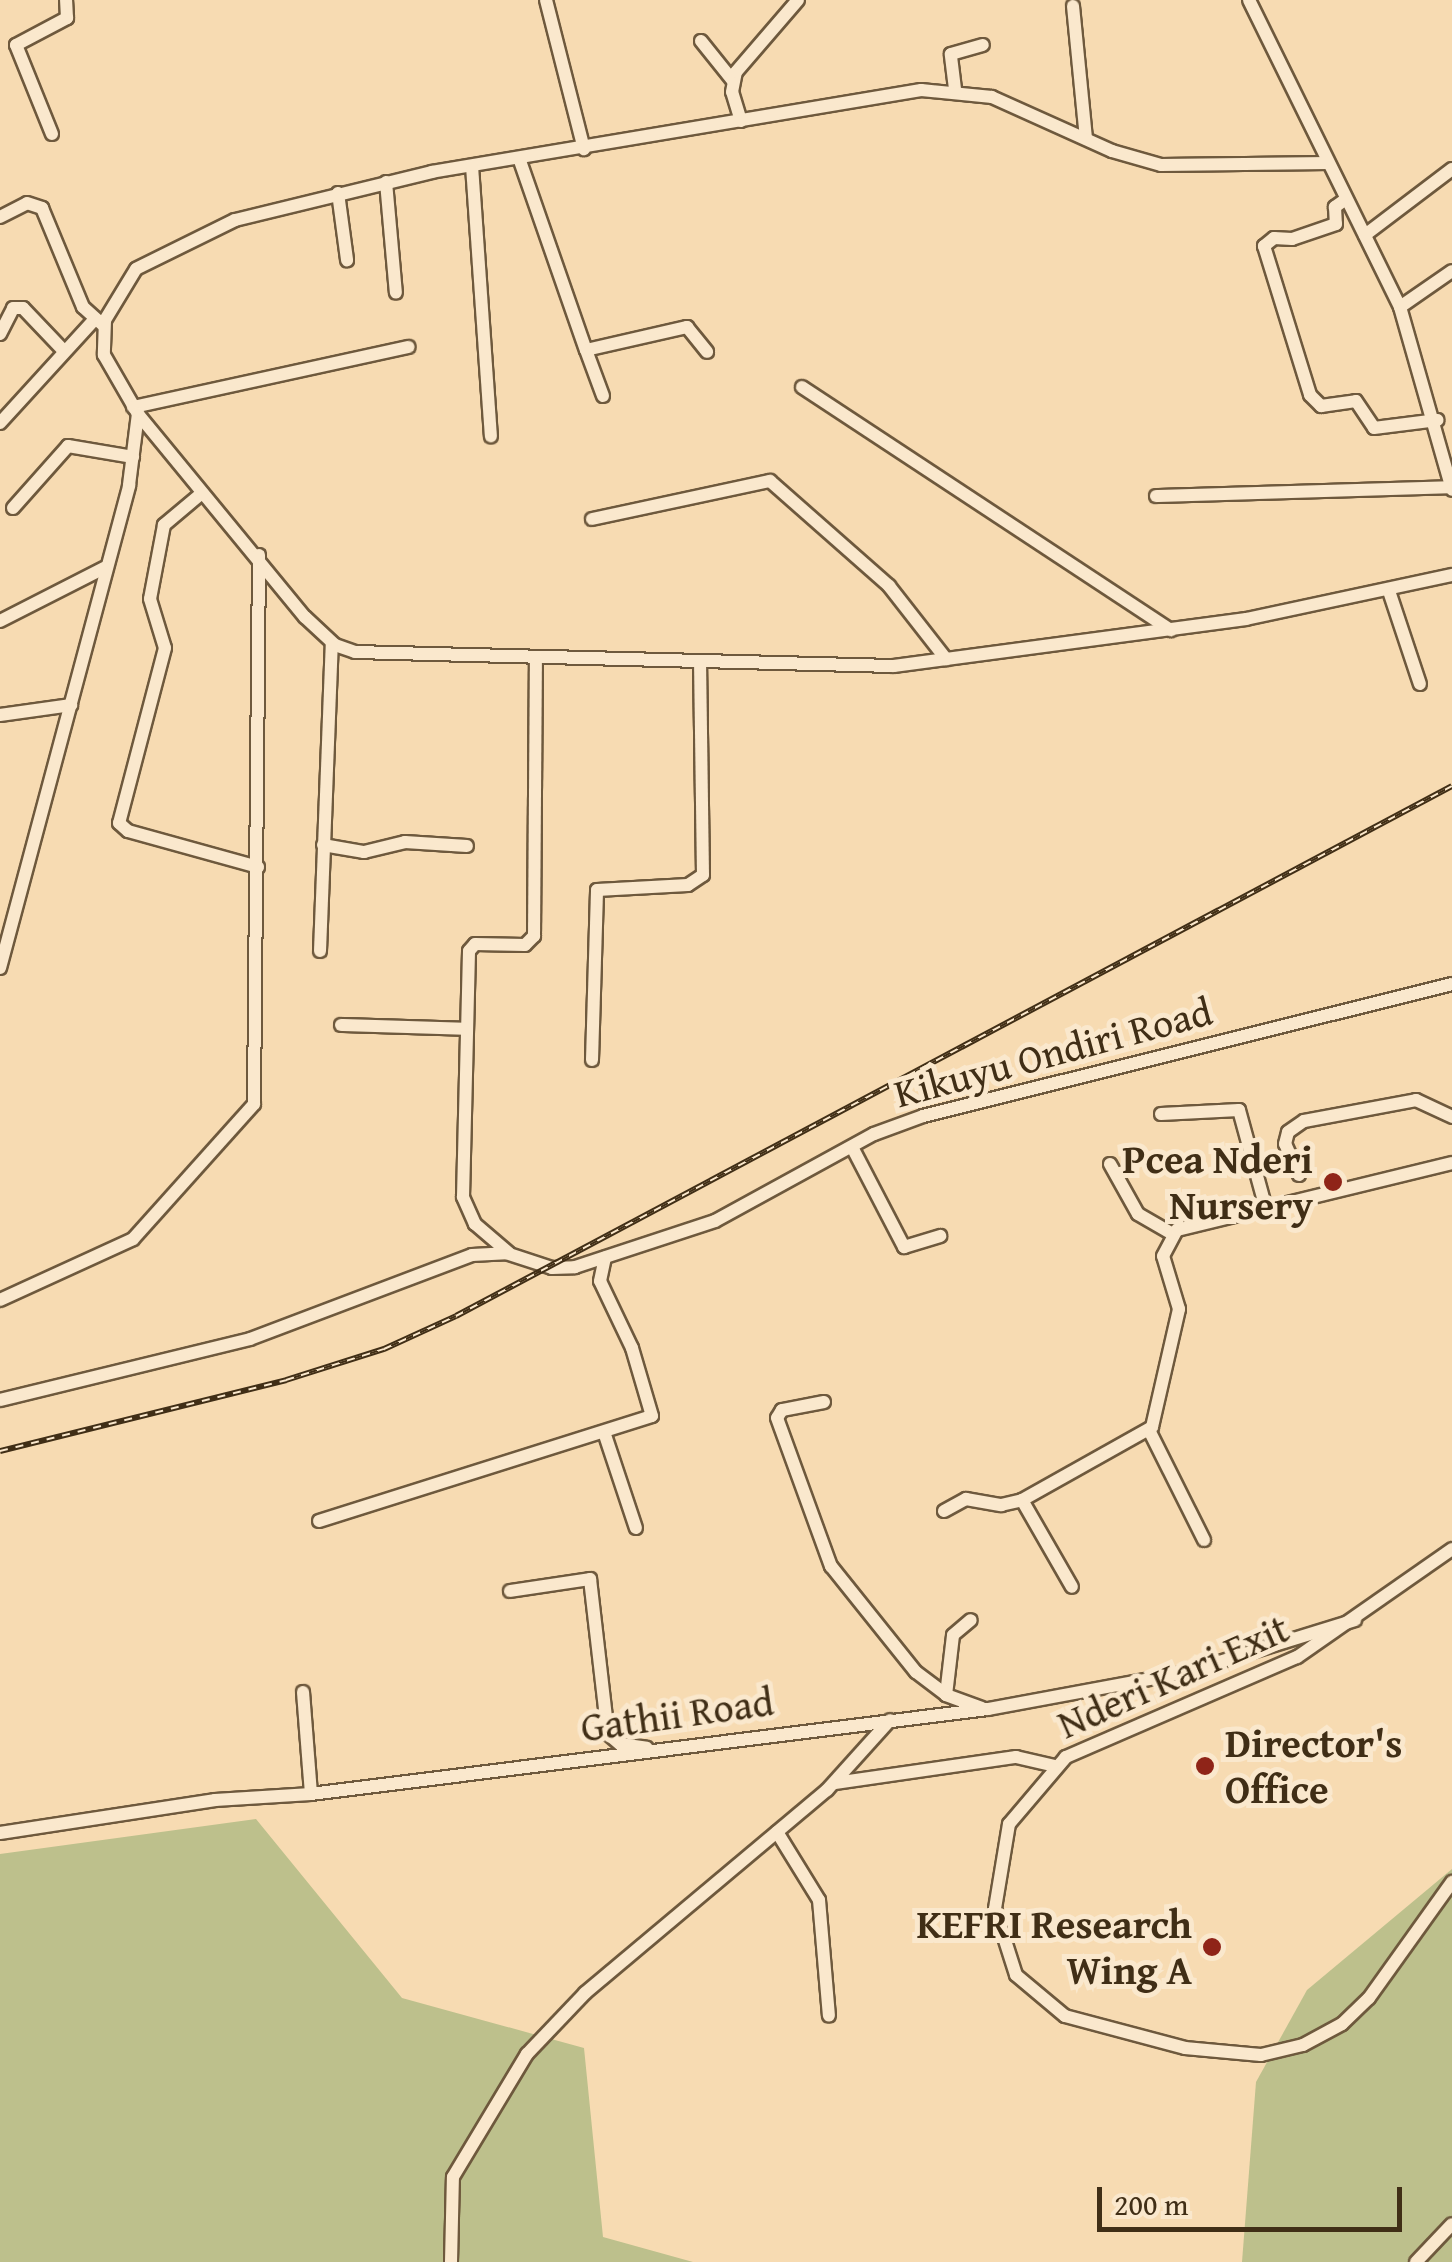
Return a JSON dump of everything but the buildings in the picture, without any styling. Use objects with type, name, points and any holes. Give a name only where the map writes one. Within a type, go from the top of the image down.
[{"type":"street","points":[[52,134],[16,45],[67,18],[66,0]]},
{"type":"street","points":[[546,0],[584,149]]},
{"type":"street","points":[[733,81],[744,59],[798,0]]},
{"type":"street","points":[[1156,496],[1452,488],[1436,420],[1400,307],[1249,0]]},
{"type":"street","points":[[1074,6],[1086,138]]},
{"type":"street","points":[[701,41],[733,81],[742,121]]},
{"type":"street","points":[[956,89],[951,54],[984,45]]},
{"type":"street","points":[[0,422],[63,350],[100,322],[124,284],[152,256],[236,220],[386,182],[956,89],[992,97],[1144,161],[1180,167],[1328,163]]},
{"type":"street","points":[[519,158],[603,396]]},
{"type":"street","points":[[472,166],[491,436]]},
{"type":"street","points":[[1364,234],[1452,169]]},
{"type":"street","points":[[386,182],[396,293]]},
{"type":"street","points":[[338,193],[347,260]]},
{"type":"street","points":[[1346,198],[1335,207],[1336,224],[1292,239],[1274,238],[1264,246],[1310,396],[1321,406],[1356,401],[1374,428],[1436,420]]},
{"type":"street","points":[[0,217],[27,203],[42,208],[78,296],[100,322],[109,371],[136,411],[332,643],[373,654],[536,656],[841,669],[946,660],[1170,630],[1389,592],[1452,576]]},
{"type":"street","points":[[1400,307],[1452,271]]},
{"type":"street","points":[[0,334],[13,308],[23,308],[63,350]]},
{"type":"street","points":[[586,350],[687,327],[706,352]]},
{"type":"street","points":[[136,411],[409,347]]},
{"type":"street","points":[[802,387],[1170,630]]},
{"type":"street","points":[[0,968],[132,457],[136,411]]},
{"type":"street","points":[[13,508],[68,446],[132,457]]},
{"type":"street","points":[[592,520],[770,481],[889,586],[946,660]]},
{"type":"street","points":[[202,493],[164,525],[150,599],[165,648],[119,822],[128,831],[258,867]]},
{"type":"street","points":[[0,1300],[133,1239],[249,1115],[255,1094],[259,554]]},
{"type":"street","points":[[0,621],[104,568]]},
{"type":"street","points":[[1389,592],[1420,684]]},
{"type":"street","points":[[320,951],[332,643]]},
{"type":"street","points":[[509,1254],[466,1212],[466,1029],[470,946],[525,946],[534,936],[536,656]]},
{"type":"street","points":[[592,1060],[597,890],[688,885],[703,875],[700,665]]},
{"type":"street","points":[[0,715],[71,705]]},
{"type":"street","points":[[323,845],[364,852],[405,842],[467,846]]},
{"type":"street","name":"Kikuyu Ondiri Road","points":[[0,1400],[250,1339],[472,1255],[509,1254],[564,1269],[605,1258],[735,1212],[852,1147],[937,1111],[1452,984]]},
{"type":"street","points":[[340,1025],[466,1029]]},
{"type":"street","points":[[1299,1174],[1285,1144],[1288,1132],[1304,1120],[1416,1100],[1452,1118]]},
{"type":"street","points":[[1161,1114],[1238,1110],[1265,1205]]},
{"type":"street","points":[[852,1147],[904,1246],[940,1236]]},
{"type":"street","points":[[1110,1164],[1138,1214],[1172,1234],[1265,1205],[1452,1163]]},
{"type":"street","points":[[944,1511],[966,1500],[1022,1500],[1149,1430],[1165,1388],[1179,1309],[1163,1256],[1172,1234]]},
{"type":"street","points":[[319,1521],[604,1435],[654,1412],[600,1281],[605,1258]]},
{"type":"street","points":[[824,1402],[782,1410],[778,1418],[822,1544],[840,1582],[888,1641],[946,1695],[988,1710]]},
{"type":"street","points":[[1149,1430],[1204,1540]]},
{"type":"street","points":[[604,1435],[636,1528]]},
{"type":"street","points":[[1022,1500],[1072,1587]]},
{"type":"street","name":"Nderi Kari Exit","points":[[1452,1549],[1298,1657],[1100,1739],[1054,1766],[1009,1824],[995,1908],[1008,1958],[1027,1988],[1065,2016],[1213,2054],[1261,2055],[1302,2045],[1342,2024],[1369,1998],[1452,1882]]},
{"type":"street","points":[[510,1591],[590,1578],[608,1734],[620,1744],[657,1750]]},
{"type":"street","points":[[946,1695],[953,1635],[970,1620]]},
{"type":"street","name":"Gathii Road","points":[[0,1832],[214,1800],[311,1794],[988,1710],[1187,1672],[1355,1620]]},
{"type":"street","points":[[303,1692],[311,1794]]},
{"type":"street","points":[[451,2262],[453,2177],[516,2068],[585,1993],[835,1783],[890,1720]]},
{"type":"street","points":[[835,1783],[1016,1757],[1054,1766]]},
{"type":"street","points":[[777,1832],[819,1900],[829,2016]]},
{"type":"street","points":[[1416,2262],[1452,2224]]},
{"type":"green space","points":[[256,1819],[402,1998],[584,2048],[603,2237],[693,2262],[0,2262],[0,1854]]},
{"type":"green space","points":[[1452,1869],[1452,2262],[1242,2262],[1256,2082],[1307,1990]]},
{"type":"railway","points":[[0,1451],[286,1380],[384,1349],[456,1316],[1452,786]]},
{"type":"place","name":"Pcea Nderi Nursery","points":[[1333,1182]]},
{"type":"place","name":"Director's Office","points":[[1205,1766]]},
{"type":"place","name":"KEFRI Research Wing A","points":[[1212,1947]]}]
